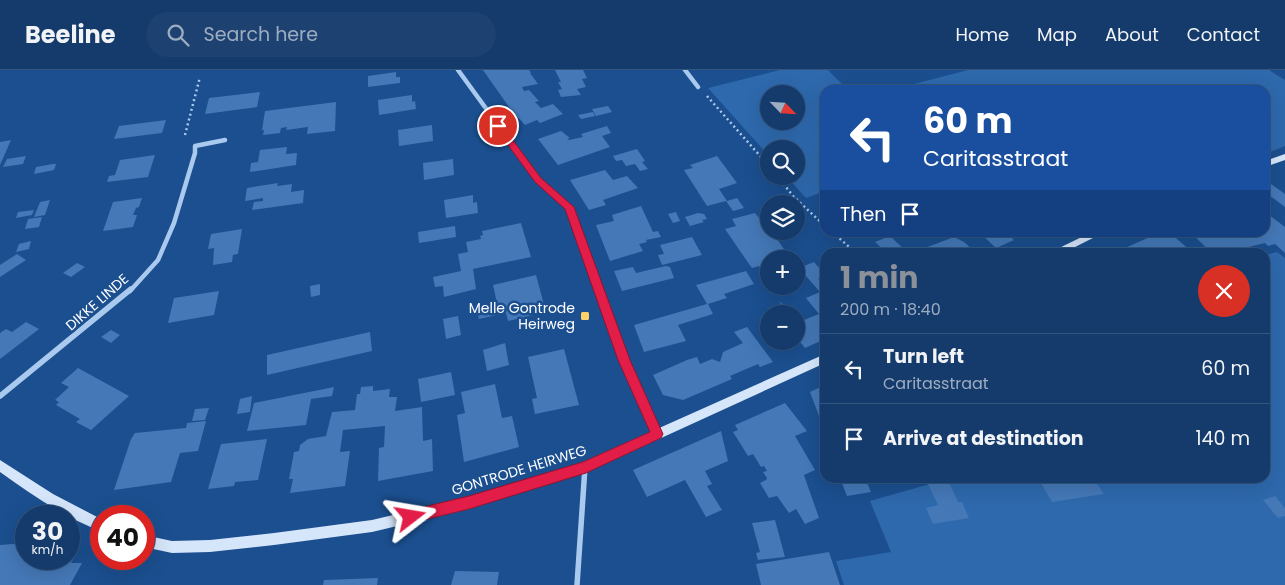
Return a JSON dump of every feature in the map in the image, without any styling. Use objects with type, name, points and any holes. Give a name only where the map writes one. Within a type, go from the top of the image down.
[{"type":"street","points":[[458,70],[538,180],[569,207],[624,360],[657,434]]},
{"type":"street","points":[[685,70],[698,87]]},
{"type":"street","points":[[195,153],[195,146],[225,140]]},
{"type":"street","name":"DIKKE LINDE","points":[[0,396],[126,295],[158,260],[174,223],[195,153]]},
{"type":"street","points":[[1270,162],[1285,157]]},
{"type":"street","points":[[1067,248],[1090,237]]},
{"type":"street","name":"GONTRODE HEIRWEG","points":[[155,543],[172,547],[210,546],[372,526],[469,503],[586,467],[820,360]]},
{"type":"street","points":[[0,465],[32,488],[90,520]]},
{"type":"street","points":[[577,585],[581,505],[586,467]]},
{"type":"path","points":[[195,153],[182,145],[200,78]]},
{"type":"path","points":[[698,87],[760,156]]},
{"type":"path","points":[[784,185],[820,221]]},
{"type":"path","points":[[838,237],[850,248]]},
{"type":"shaded area","points":[[780,70],[828,70],[843,85],[820,85],[820,193],[806,198],[794,185],[805,185],[805,140],[760,140],[760,146],[708,88]]},
{"type":"shaded area","points":[[968,70],[1269,70],[1285,80],[1285,146],[1270,152],[1270,85],[910,85]]},
{"type":"shaded area","points":[[1277,252],[1285,258],[1285,585],[844,585],[836,561],[891,552],[870,501],[933,483],[1270,483],[1270,254]]},
{"type":"building","points":[[483,70],[529,70],[538,84],[522,87],[524,91],[529,90],[539,101],[535,102],[541,108],[553,104],[563,114],[540,123],[537,120],[525,125],[511,110]]},
{"type":"building","points":[[555,70],[583,70],[587,78],[582,79],[586,87],[577,89],[581,95],[561,97],[558,90],[562,89],[558,82],[561,82]]},
{"type":"building","points":[[396,72],[396,77],[400,77],[400,83],[368,87],[368,76]]},
{"type":"building","points":[[260,92],[257,107],[205,114],[209,98]]},
{"type":"building","points":[[412,95],[412,102],[415,101],[416,109],[379,115],[378,100]]},
{"type":"building","points":[[336,102],[335,131],[307,134],[308,127],[286,130],[287,127],[281,128],[280,133],[263,135],[265,111]]},
{"type":"building","points":[[608,106],[612,112],[596,116],[592,109]]},
{"type":"building","points":[[593,112],[595,116],[581,119],[578,115]]},
{"type":"building","points":[[166,120],[162,133],[114,139],[119,126]]},
{"type":"building","points":[[432,125],[433,141],[399,146],[398,130]]},
{"type":"building","points":[[607,126],[611,133],[602,136],[610,147],[558,165],[538,139],[561,131],[570,138],[567,139],[569,140],[583,137],[581,134]]},
{"type":"building","points":[[11,140],[0,165],[0,142]]},
{"type":"building","points":[[287,147],[286,154],[297,153],[296,165],[250,172],[251,163],[258,162],[260,150]]},
{"type":"building","points":[[637,149],[645,161],[642,162],[648,169],[640,171],[635,164],[626,166],[622,160],[616,161],[613,156]]},
{"type":"building","points":[[155,155],[148,177],[107,182],[109,176],[115,175],[120,160]]},
{"type":"building","points":[[26,156],[23,164],[3,167],[7,159]]},
{"type":"building","points":[[717,156],[737,183],[719,189],[727,201],[737,198],[744,208],[733,211],[726,201],[707,206],[684,170],[693,168],[690,165]]},
{"type":"building","points":[[453,159],[454,175],[424,180],[423,163]]},
{"type":"building","points":[[56,164],[54,170],[34,174],[36,167]]},
{"type":"building","points":[[605,170],[613,180],[627,176],[638,188],[603,200],[606,205],[589,210],[570,180]]},
{"type":"building","points":[[278,183],[277,186],[292,184],[291,192],[304,190],[303,203],[252,210],[254,202],[263,201],[263,198],[245,201],[247,188]]},
{"type":"building","points":[[1270,184],[1285,194],[1285,207],[1270,196]]},
{"type":"building","points":[[473,195],[473,203],[477,202],[478,213],[446,218],[444,200]]},
{"type":"building","points":[[142,198],[139,207],[136,208],[133,215],[137,215],[133,227],[103,231],[113,202]]},
{"type":"building","points":[[50,200],[45,215],[34,217],[40,202]]},
{"type":"building","points":[[641,206],[653,232],[658,231],[661,237],[646,240],[647,242],[639,244],[643,251],[610,261],[596,225],[614,221],[612,215]]},
{"type":"building","points":[[34,210],[32,215],[16,218],[18,212]]},
{"type":"building","points":[[676,212],[680,221],[673,223],[668,214]]},
{"type":"building","points":[[698,213],[704,214],[707,219],[702,220],[704,222],[690,226],[685,217]]},
{"type":"building","points":[[755,213],[760,218],[760,240],[778,240],[785,250],[760,250],[760,268],[759,266],[752,268],[725,229],[736,226],[732,219]]},
{"type":"building","points":[[1270,216],[1285,227],[1285,253],[1275,244],[1268,246],[1265,243],[1244,248],[1207,248],[1195,237],[1270,237]]},
{"type":"building","points":[[42,217],[39,227],[25,229],[28,219]]},
{"type":"building","points":[[521,223],[531,257],[473,269],[476,289],[444,297],[443,286],[435,287],[433,277],[461,271],[458,254],[468,252],[466,242],[481,239],[482,231]]},
{"type":"building","points":[[455,226],[456,237],[419,243],[418,232]]},
{"type":"building","points":[[242,229],[238,254],[233,255],[232,262],[213,265],[214,248],[208,249],[211,234]]},
{"type":"building","points":[[692,237],[702,255],[662,265],[658,255],[664,254],[660,245]]},
{"type":"building","points":[[891,237],[903,248],[882,248],[875,242]]},
{"type":"building","points":[[954,237],[971,248],[925,248]]},
{"type":"building","points":[[984,237],[1011,237],[1014,240],[996,248]]},
{"type":"building","points":[[1150,237],[1175,237],[1187,248],[1125,248]]},
{"type":"building","points":[[31,241],[29,249],[16,252],[19,244]]},
{"type":"building","points":[[17,254],[26,260],[0,277],[0,265]]},
{"type":"building","points":[[814,262],[820,269],[820,278],[818,279],[820,281],[820,292],[805,275],[805,266]]},
{"type":"building","points":[[77,263],[85,267],[71,277],[63,273]]},
{"type":"building","points":[[666,266],[670,267],[674,278],[622,291],[614,271],[633,267],[636,273]]},
{"type":"building","points":[[746,271],[754,284],[724,294],[727,298],[708,304],[713,314],[678,325],[686,341],[644,352],[634,325],[707,304],[696,285]]},
{"type":"building","points":[[536,275],[546,312],[508,321],[506,313],[479,319],[476,307],[497,303],[493,285]]},
{"type":"building","points":[[320,284],[320,295],[311,297],[310,286]]},
{"type":"building","points":[[219,291],[214,315],[168,323],[174,298]]},
{"type":"building","points":[[820,292],[820,341],[805,348],[805,320],[819,314],[806,298]]},
{"type":"building","points":[[458,316],[461,335],[446,339],[443,319]]},
{"type":"building","points":[[26,322],[39,329],[0,359],[0,333],[6,329],[12,332]]},
{"type":"building","points":[[747,327],[760,344],[760,350],[764,350],[773,362],[760,367],[758,364],[730,376],[732,379],[683,400],[663,395],[653,375],[697,357],[700,364],[712,359],[720,362],[723,352],[743,343],[734,332]]},
{"type":"building","points":[[111,330],[120,335],[111,343],[101,337]]},
{"type":"building","points":[[370,332],[372,351],[267,375],[267,355]]},
{"type":"building","points":[[505,343],[509,365],[487,371],[483,350]]},
{"type":"building","points":[[564,349],[579,405],[535,414],[532,399],[537,398],[528,357]]},
{"type":"building","points":[[78,368],[129,396],[91,430],[76,422],[80,419],[56,405],[59,402],[55,400],[69,387],[61,383]]},
{"type":"building","points":[[451,372],[455,395],[421,402],[418,379]]},
{"type":"building","points":[[495,384],[502,418],[512,416],[519,447],[464,462],[457,415],[465,413],[461,392]]},
{"type":"building","points":[[373,386],[373,391],[390,389],[389,397],[397,397],[395,411],[422,407],[423,441],[432,439],[433,471],[378,481],[379,448],[384,447],[385,426],[343,430],[340,452],[350,451],[345,486],[290,493],[293,479],[289,479],[294,452],[299,451],[300,445],[308,439],[326,436],[332,412],[355,410],[357,394],[360,394],[361,387]]},
{"type":"building","points":[[334,387],[332,396],[311,399],[306,425],[247,431],[254,403]]},
{"type":"building","points":[[820,387],[820,419],[810,392]]},
{"type":"building","points":[[252,396],[250,412],[237,414],[240,399]]},
{"type":"building","points":[[785,403],[807,431],[795,436],[815,470],[804,475],[819,518],[805,524],[796,509],[789,513],[777,496],[769,498],[760,483],[766,480],[767,478],[763,472],[767,471],[764,466],[761,467],[753,454],[748,456],[733,432],[738,430],[735,425]]},
{"type":"building","points":[[209,408],[205,420],[192,421],[195,409]]},
{"type":"building","points":[[206,421],[198,451],[180,453],[171,482],[114,490],[131,439],[135,433],[186,428],[187,423]]},
{"type":"building","points":[[721,431],[728,461],[705,471],[712,484],[707,486],[722,510],[706,517],[685,480],[647,497],[633,470]]},
{"type":"building","points":[[267,439],[258,480],[235,482],[234,486],[208,489],[221,444]]},
{"type":"building","points":[[842,483],[867,483],[871,492],[847,496]]},
{"type":"building","points":[[927,483],[949,483],[958,502],[962,502],[969,518],[933,524],[926,508],[938,505]]},
{"type":"building","points":[[1041,483],[1096,483],[1104,494],[1052,502]]},
{"type":"building","points":[[1275,496],[1285,508],[1285,516],[1278,518],[1263,500]]},
{"type":"building","points":[[775,520],[785,557],[758,560],[756,553],[760,552],[752,523]]},
{"type":"building","points":[[15,544],[15,570],[78,570],[70,585],[0,585],[0,545]]},
{"type":"building","points":[[829,552],[840,585],[761,585],[756,564]]},
{"type":"building","points":[[455,571],[499,572],[497,585],[451,585]]},
{"type":"building","points":[[378,578],[377,585],[323,585],[324,580]]},
{"type":"place","name":"Melle Gontrode Heirweg","points":[[585,316]]},
{"type":"route","points":[[411,517],[469,503],[586,467],[657,434],[624,360],[569,207],[538,180],[498,126]]}]
